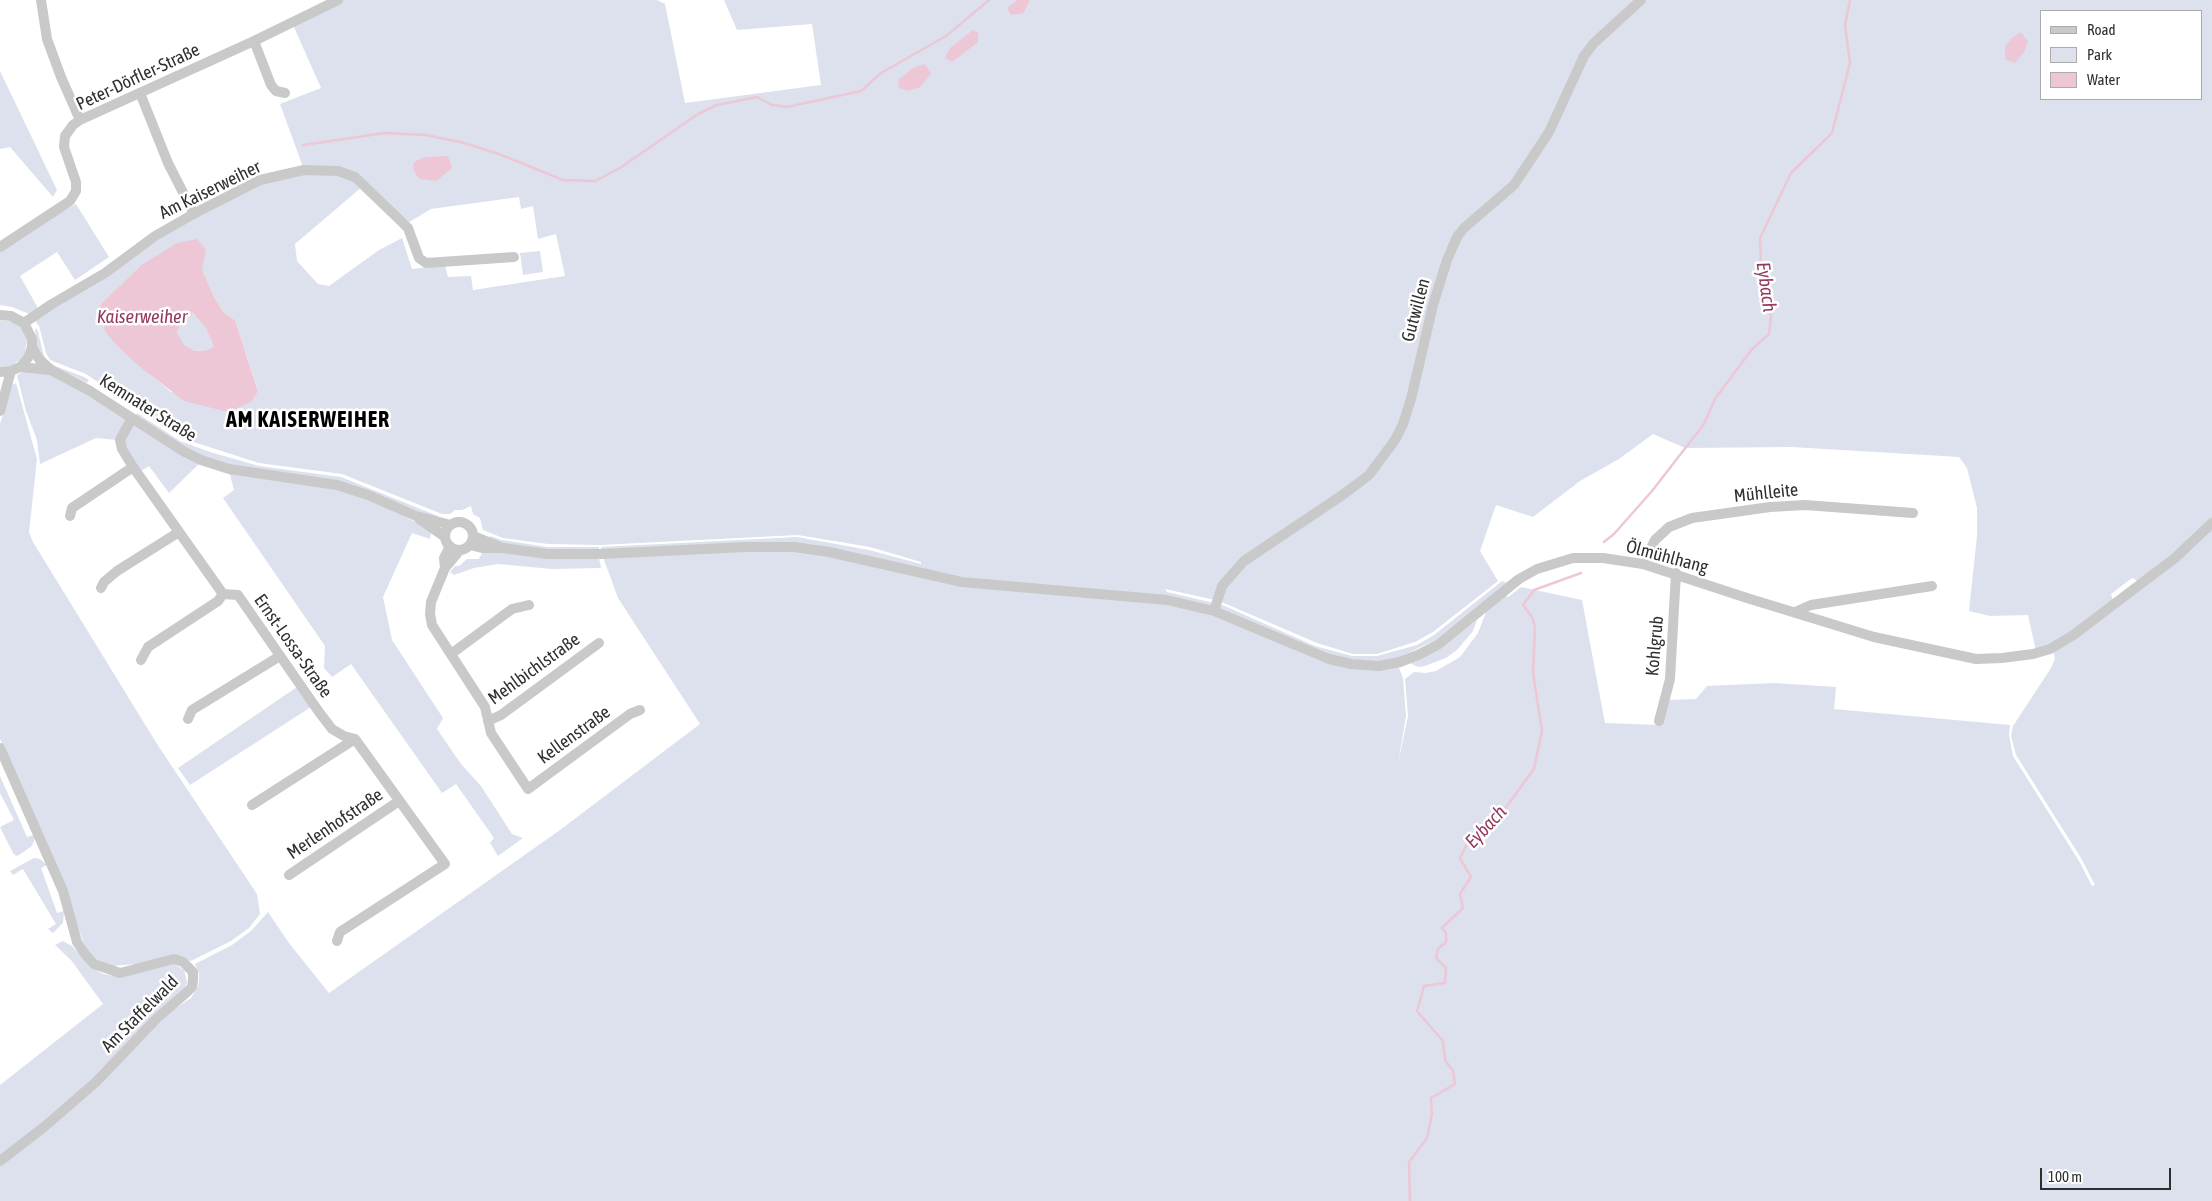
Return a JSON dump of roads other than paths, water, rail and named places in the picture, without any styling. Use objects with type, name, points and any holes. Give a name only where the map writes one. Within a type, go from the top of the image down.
[{"type":"street","points":[[41,0],[47,39],[80,120]]},
{"type":"street","name":"Peter-Dörfler-Straße","points":[[0,247],[70,201],[76,191],[76,182],[64,147],[65,136],[73,125],[80,120],[254,41],[338,0]]},
{"type":"street","name":"Gutwillen","points":[[1214,612],[1222,586],[1244,561],[1341,496],[1369,474],[1396,440],[1411,398],[1433,305],[1447,260],[1457,237],[1464,228],[1514,185],[1549,132],[1584,56],[1594,42],[1641,0]]},
{"type":"street","points":[[254,41],[271,85],[276,91],[286,93]]},
{"type":"street","points":[[140,93],[168,162],[194,214]]},
{"type":"street","name":"Am Kaiserweiher","points":[[24,323],[105,273],[155,236],[194,214],[260,180],[304,170],[338,171],[355,177],[408,228],[419,258],[426,263],[514,257]]},
{"type":"street","points":[[1,314],[11,316],[24,323],[29,330],[32,347],[28,358],[15,369],[1,401]]},
{"type":"street","name":"Kemnater Straße","points":[[32,347],[39,359],[51,370],[90,390],[183,451],[230,469],[337,486],[368,495],[416,516]]},
{"type":"street","name":"Kemnater Straße","points":[[0,372],[15,369],[51,370]]},
{"type":"street","points":[[132,418],[120,440],[122,450],[223,594],[218,601],[148,647],[141,660]]},
{"type":"street","points":[[70,516],[72,508],[133,467]]},
{"type":"street","name":"Mühlleite","points":[[1643,564],[1655,540],[1669,527],[1692,518],[1770,507],[1805,505],[1913,513]]},
{"type":"street","points":[[416,516],[452,525]]},
{"type":"street","points":[[416,516],[460,550]]},
{"type":"street","points":[[445,568],[444,558],[448,542],[447,530],[452,525],[458,523],[465,524],[470,528],[471,540],[445,568],[432,602],[430,614],[432,625],[485,707],[488,721]]},
{"type":"street","name":"Ölmühlhang","points":[[471,540],[482,548],[504,548],[547,554],[601,554],[746,547],[794,547],[829,552],[962,582],[1159,599],[1214,612],[1329,659],[1351,664],[1379,666],[1400,662],[1427,651],[1483,610],[1519,579],[1554,563],[1574,558],[1603,558],[1643,564],[1676,573],[1746,598],[1874,636],[1976,659],[2033,654],[2050,649],[2072,636],[2175,558],[2212,523]]},
{"type":"street","points":[[100,588],[117,571],[179,532]]},
{"type":"street","name":"Kohlgrub","points":[[1659,721],[1670,679],[1676,573]]},
{"type":"street","points":[[1795,612],[1818,604],[1847,601],[1932,586]]},
{"type":"street","name":"Ernst-Lossa-Straße","points":[[223,594],[238,595],[332,729],[344,736],[355,739]]},
{"type":"street","points":[[451,654],[512,609],[529,605]]},
{"type":"street","name":"Mehlbichlstraße","points":[[488,721],[501,715],[599,643]]},
{"type":"street","points":[[188,719],[192,710],[280,656]]},
{"type":"street","name":"Kellenstraße","points":[[488,721],[491,733],[528,789],[630,714],[640,710]]},
{"type":"street","points":[[252,805],[355,739],[445,864],[340,932],[337,941]]},
{"type":"street","name":"Am Staffelwald","points":[[0,748],[63,891],[78,942],[89,959],[94,964],[120,973],[174,960],[188,965],[192,972],[193,980],[192,987],[157,1018],[96,1082],[44,1127],[0,1161]]},
{"type":"street","name":"Merlenhofstraße","points":[[289,875],[399,801]]},
{"type":"water","points":[[1017,0],[1030,0],[1024,13],[1011,15],[1007,8]]},
{"type":"water","points":[[973,30],[978,33],[978,42],[952,62],[945,58],[950,48]]},
{"type":"water","points":[[2021,32],[2028,42],[2024,52],[2015,63],[2005,59],[2005,47],[2012,38]]},
{"type":"water","points":[[925,64],[931,74],[920,87],[909,91],[899,88],[898,80],[913,68]]},
{"type":"water","points":[[448,156],[452,168],[436,181],[421,179],[416,175],[413,168],[414,162],[425,157]]},
{"type":"water","name":"Kaiserweiher","points":[[197,239],[206,250],[202,269],[214,297],[224,313],[235,320],[258,391],[251,402],[228,412],[184,401],[139,366],[117,346],[105,331],[100,305],[140,266],[177,243]],"holes":[[[193,313],[206,328],[213,347],[207,350],[195,351],[184,345],[177,332],[182,320]]]},
{"type":"waterway","points":[[303,145],[385,133],[426,135],[464,143],[499,154],[563,180],[595,181],[620,168],[698,114],[717,105],[757,97],[772,105],[787,107],[861,91],[881,73],[946,36],[989,0]]},
{"type":"waterway","name":"Eybach","points":[[1604,542],[1614,534],[1652,491],[1704,424],[1715,399],[1752,349],[1769,334],[1771,316],[1761,273],[1760,238],[1791,173],[1832,133],[1850,63],[1845,25],[1850,0]]},
{"type":"waterway","name":"Eybach","points":[[1410,1201],[1409,1162],[1427,1138],[1432,1114],[1431,1098],[1455,1084],[1453,1071],[1445,1060],[1443,1041],[1417,1011],[1424,986],[1445,983],[1446,968],[1436,958],[1438,949],[1446,942],[1446,933],[1442,928],[1463,908],[1460,894],[1471,877],[1460,858],[1469,840],[1486,822],[1507,806],[1534,769],[1542,731],[1533,673],[1535,627],[1532,617],[1523,605],[1534,590],[1581,573]]},
{"type":"district","name":"AM KAISERWEIHER","points":[[308,420]]}]
